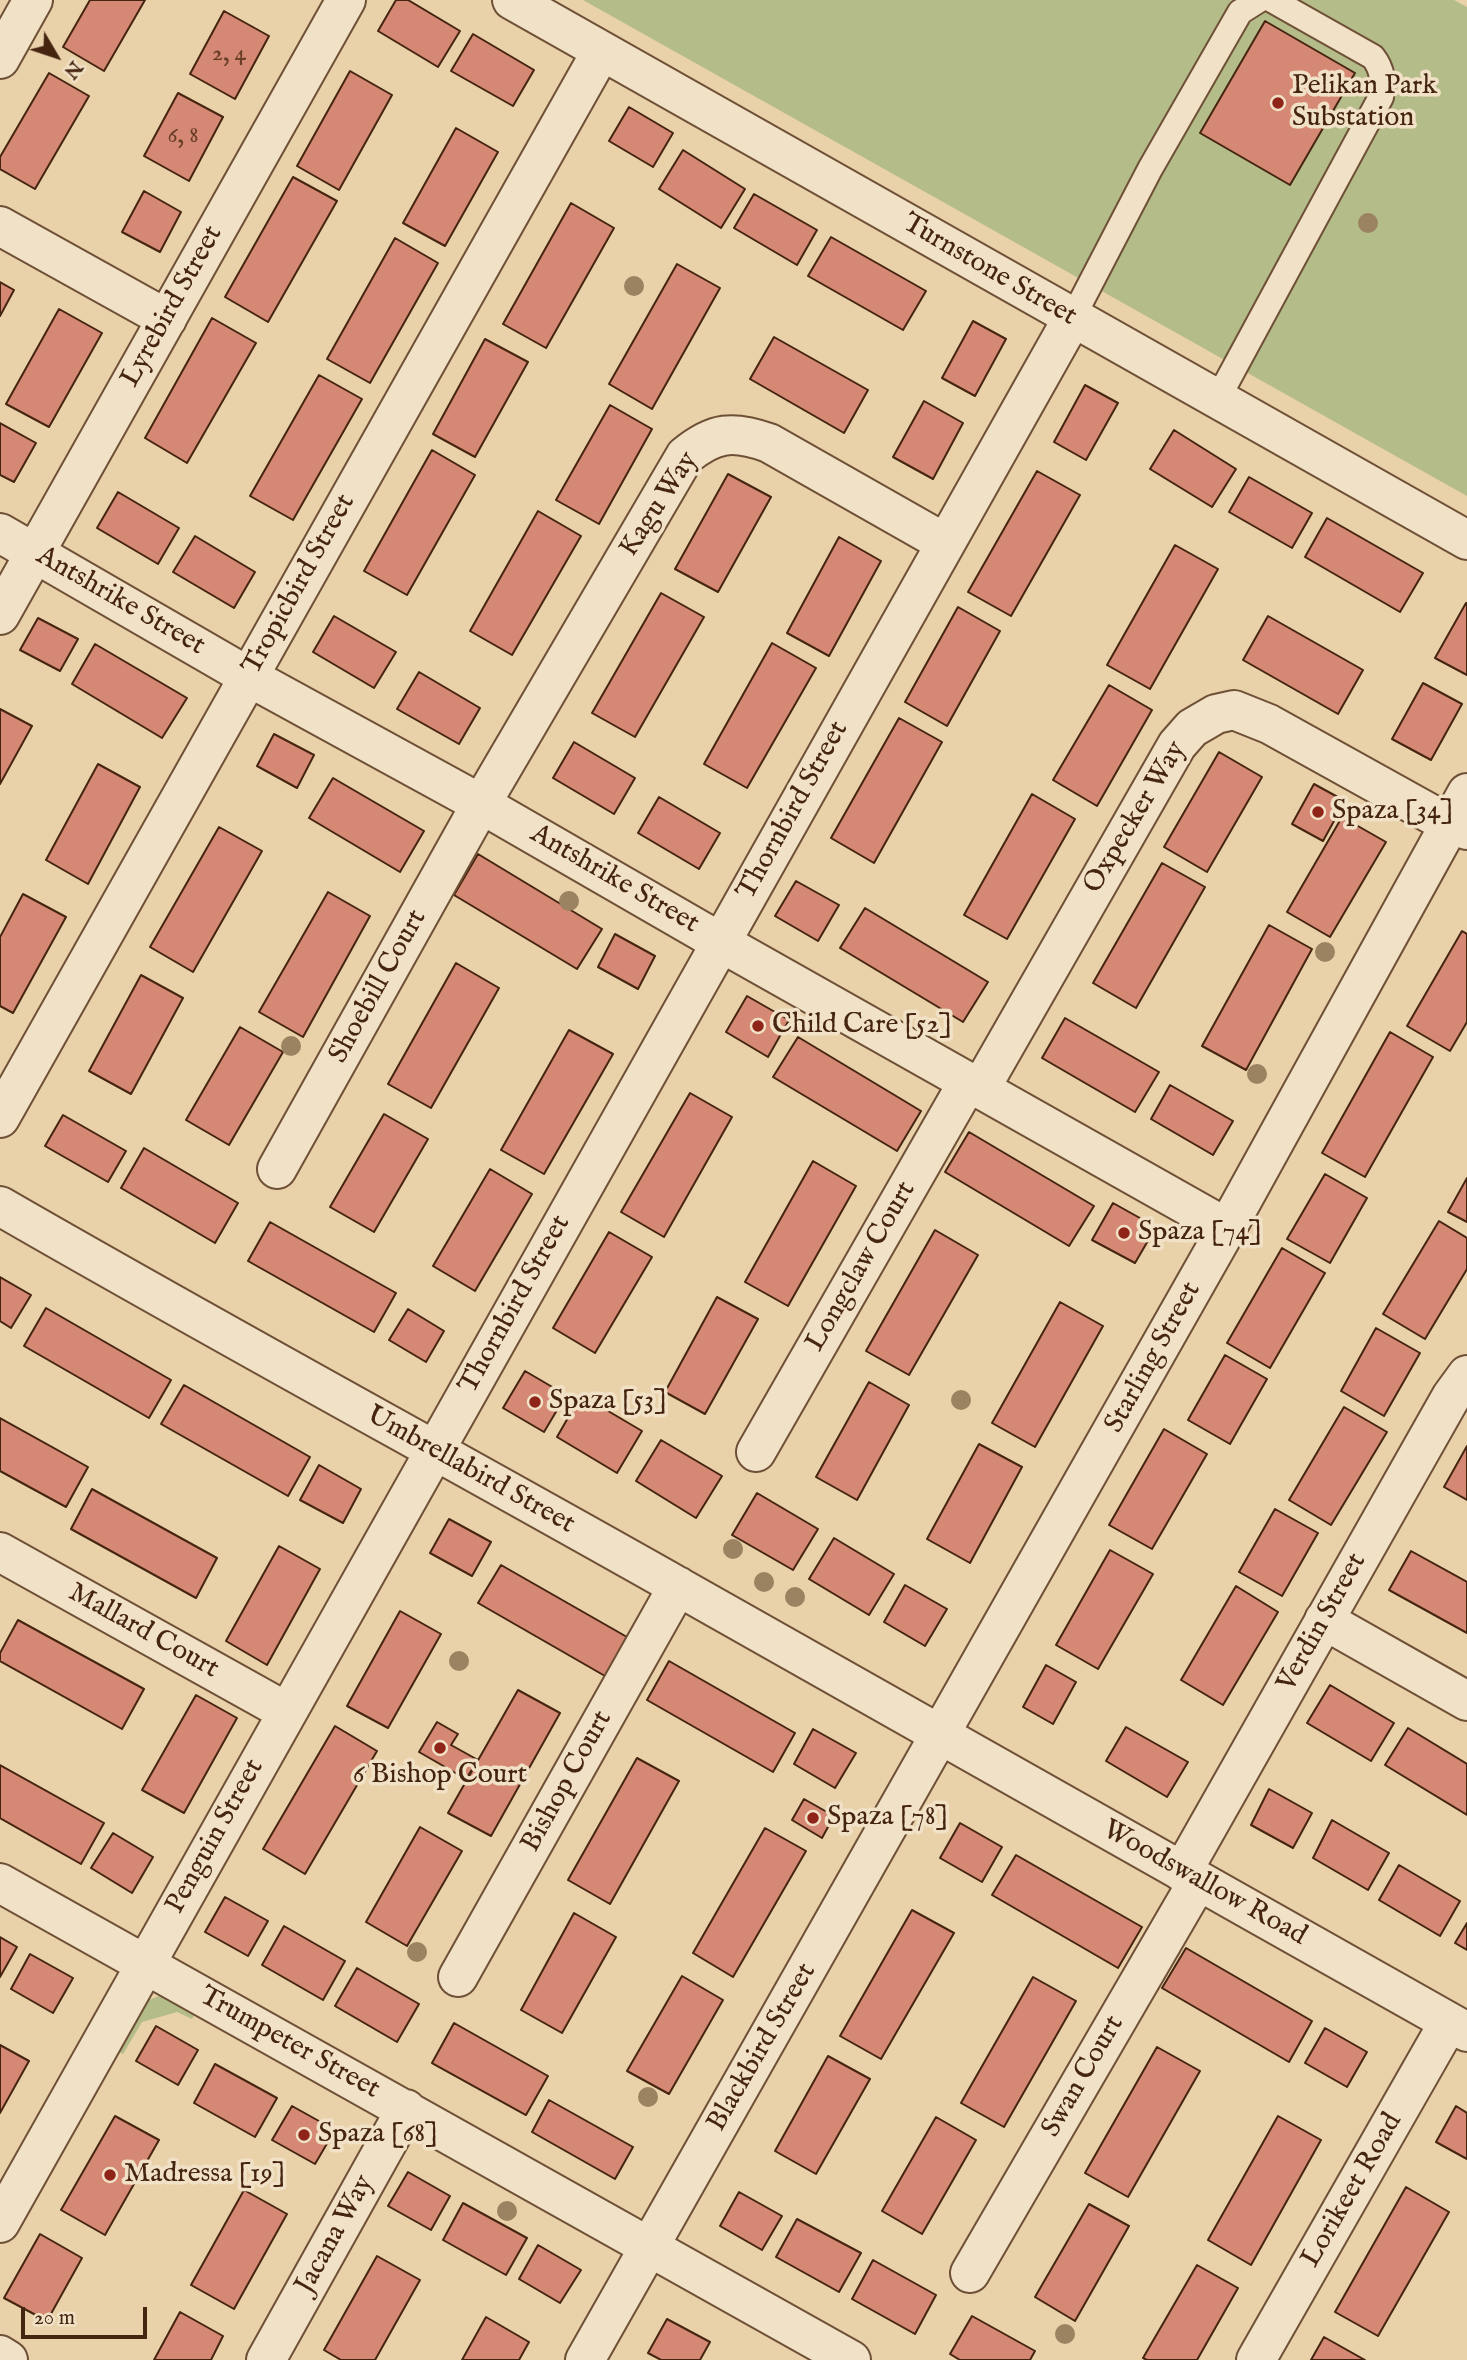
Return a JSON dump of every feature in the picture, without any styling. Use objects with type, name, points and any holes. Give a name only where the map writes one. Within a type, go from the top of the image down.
[{"type":"street","points":[[0,59],[33,0]]},
{"type":"street","name":"Lyrebird Street","points":[[0,615],[346,0]]},
{"type":"street","name":"Turnstone Street","points":[[512,0],[1467,540]]},
{"type":"street","name":"Tropicbird Street","points":[[0,1118],[601,51]]},
{"type":"street","points":[[0,226],[167,319]]},
{"type":"street","name":"Thornbird Street","points":[[434,1451],[1072,319]]},
{"type":"street","name":"Kagu Way","points":[[481,804],[667,484],[685,456],[703,441],[745,434],[769,443],[946,543]]},
{"type":"street","name":"Antshrike Street","points":[[0,533],[248,677],[481,804],[1227,1228]]},
{"type":"street","name":"Oxpecker Way","points":[[974,1085],[1177,746],[1192,728],[1216,714],[1234,710],[1269,724],[1461,816]]},
{"type":"street","name":"Shoebill Court","points":[[277,1169],[481,804]]},
{"type":"street","name":"Starling Street","points":[[940,1737],[1461,816]]},
{"type":"street","name":"Longclaw Court","points":[[756,1452],[974,1085]]},
{"type":"street","name":"Umbrellabird Street","points":[[0,1206],[202,1323],[678,1586],[940,1737]]},
{"type":"street","name":"Verdin Street","points":[[1190,1877],[1324,1620],[1451,1397],[1467,1376]]},
{"type":"street","name":"Penguin Street","points":[[0,2223],[434,1451]]},
{"type":"street","name":"Mallard Court","points":[[0,1552],[287,1712]]},
{"type":"street","name":"Bishop Court","points":[[458,1977],[678,1586]]},
{"type":"street","points":[[1324,1620],[1467,1701]]},
{"type":"street","name":"Woodswallow Road","points":[[940,1737],[1458,2027]]},
{"type":"street","name":"Blackbird Street","points":[[585,2360],[940,1737]]},
{"type":"street","name":"Swan Court","points":[[970,2273],[1190,1877]]},
{"type":"street","name":"Trumpeter Street","points":[[0,1883],[851,2360]]},
{"type":"street","name":"Lorikeet Road","points":[[1256,2360],[1458,2027]]},
{"type":"street","name":"Jacana Way","points":[[266,2360],[406,2109]]},
{"type":"street","points":[[0,2355],[8,2360]]},
{"type":"lane","points":[[1072,319],[1150,169],[1240,12],[1259,0]]},
{"type":"lane","points":[[1217,400],[1381,97],[1381,67],[1373,57],[1272,0]]},
{"type":"green space","points":[[583,0],[1454,0],[1467,7],[1467,496]]},
{"type":"green space","points":[[162,1995],[198,2009],[192,2019],[177,2012],[142,2022],[123,2054],[113,2049],[141,2003]]},
{"type":"building","points":[[90,0],[145,0],[104,71],[63,47]]},
{"type":"building","points":[[396,0],[408,0],[460,31],[438,67],[378,31]]},
{"type":"building","points":[[224,11],[269,36],[235,99],[190,74]]},
{"type":"building","name":"Pelikan Park Substation","points":[[1265,21],[1355,73],[1290,185],[1200,133]]},
{"type":"building","points":[[473,34],[534,70],[513,106],[451,71]]},
{"type":"building","points":[[350,71],[392,95],[339,190],[297,166]]},
{"type":"building","points":[[49,73],[89,96],[35,189],[0,169],[0,157]]},
{"type":"building","points":[[178,93],[223,117],[189,181],[144,156]]},
{"type":"building","points":[[629,107],[673,133],[653,167],[609,141]]},
{"type":"building","points":[[456,128],[498,152],[445,246],[403,223]]},
{"type":"building","points":[[683,150],[745,189],[721,228],[659,189]]},
{"type":"building","points":[[293,177],[337,201],[268,322],[225,297]]},
{"type":"building","points":[[144,191],[181,212],[160,252],[122,232]]},
{"type":"building","points":[[754,194],[817,230],[797,265],[734,228]]},
{"type":"building","points":[[571,203],[614,228],[546,348],[503,324]]},
{"type":"building","points":[[831,237],[926,291],[903,330],[808,276]]},
{"type":"building","points":[[395,238],[438,263],[370,383],[327,359]]},
{"type":"building","points":[[677,264],[720,288],[652,409],[609,384]]},
{"type":"building","points":[[0,282],[14,290],[0,316]]},
{"type":"building","points":[[59,309],[102,333],[49,427],[6,404]]},
{"type":"building","points":[[212,318],[256,343],[187,463],[145,438]]},
{"type":"building","points":[[973,321],[1006,339],[975,396],[942,378]]},
{"type":"building","points":[[774,337],[868,390],[844,433],[750,379]]},
{"type":"building","points":[[485,339],[528,362],[475,457],[433,434]]},
{"type":"building","points":[[319,375],[362,399],[293,520],[250,496]]},
{"type":"building","points":[[1085,385],[1118,403],[1086,460],[1054,442]]},
{"type":"building","points":[[924,401],[963,423],[933,479],[893,457]]},
{"type":"building","points":[[610,405],[652,429],[599,524],[556,500]]},
{"type":"building","points":[[0,423],[36,443],[14,482],[0,475]]},
{"type":"building","points":[[1174,430],[1236,469],[1212,507],[1150,469]]},
{"type":"building","points":[[432,450],[475,475],[407,595],[364,571]]},
{"type":"building","points":[[1037,471],[1080,495],[1011,616],[968,592]]},
{"type":"building","points":[[728,474],[771,497],[718,592],[675,569]]},
{"type":"building","points":[[1249,477],[1312,513],[1292,548],[1229,512]]},
{"type":"building","points":[[118,492],[179,528],[158,564],[97,528]]},
{"type":"building","points":[[538,511],[581,536],[512,655],[470,631]]},
{"type":"building","points":[[1327,518],[1423,573],[1400,612],[1305,557]]},
{"type":"building","points":[[195,536],[255,572],[234,608],[173,572]]},
{"type":"building","points":[[839,537],[881,561],[829,656],[787,633]]},
{"type":"building","points":[[1175,545],[1218,569],[1150,689],[1107,665]]},
{"type":"building","points":[[661,593],[704,617],[635,737],[592,713]]},
{"type":"building","points":[[1467,603],[1467,675],[1435,658]]},
{"type":"building","points":[[958,607],[1000,631],[947,726],[905,702]]},
{"type":"building","points":[[334,616],[396,652],[374,688],[313,652]]},
{"type":"building","points":[[1268,616],[1363,670],[1338,714],[1243,660]]},
{"type":"building","points":[[38,618],[78,639],[60,671],[20,650]]},
{"type":"building","points":[[772,643],[816,668],[747,788],[704,764]]},
{"type":"building","points":[[95,644],[187,698],[162,738],[72,684]]},
{"type":"building","points":[[419,672],[480,708],[459,744],[397,709]]},
{"type":"building","points":[[1423,683],[1462,704],[1431,760],[1392,739]]},
{"type":"building","points":[[1109,685],[1152,710],[1097,806],[1053,780]]},
{"type":"building","points":[[0,709],[32,726],[0,784]]},
{"type":"building","points":[[899,718],[942,742],[874,863],[831,838]]},
{"type":"building","points":[[274,734],[314,755],[297,788],[257,766]]},
{"type":"building","points":[[574,742],[635,778],[614,814],[553,778]]},
{"type":"building","points":[[1219,752],[1262,777],[1207,872],[1164,847]]},
{"type":"building","points":[[98,764],[140,787],[88,884],[46,860]]},
{"type":"building","points":[[333,778],[424,831],[400,872],[309,818]]},
{"type":"building","name":"Spaza [34]","points":[[1314,784],[1345,801],[1323,841],[1292,824]]},
{"type":"building","points":[[1032,794],[1075,819],[1007,939],[964,915]]},
{"type":"building","points":[[659,797],[720,833],[699,869],[638,833]]},
{"type":"building","points":[[1342,817],[1386,842],[1330,937],[1287,912]]},
{"type":"building","points":[[219,827],[262,851],[193,972],[150,947]]},
{"type":"building","points":[[478,854],[602,929],[577,969],[454,895]]},
{"type":"building","points":[[1162,863],[1205,887],[1136,1008],[1093,983]]},
{"type":"building","points":[[796,881],[839,905],[818,941],[775,916]]},
{"type":"building","points":[[328,892],[370,916],[303,1037],[259,1012]]},
{"type":"building","points":[[23,894],[66,917],[13,1013],[0,1006],[0,937]]},
{"type":"building","points":[[865,908],[988,982],[963,1022],[840,948]]},
{"type":"building","points":[[1269,925],[1312,949],[1246,1070],[1202,1046]]},
{"type":"building","points":[[1462,931],[1467,934],[1467,1022],[1450,1051],[1407,1026]]},
{"type":"building","points":[[615,934],[655,956],[638,989],[598,967]]},
{"type":"building","points":[[456,963],[499,988],[431,1108],[388,1084]]},
{"type":"building","points":[[141,975],[183,998],[131,1094],[89,1071]]},
{"type":"building","name":"Child Care [52]","points":[[747,996],[789,1020],[768,1057],[726,1032]]},
{"type":"building","points":[[1065,1018],[1159,1072],[1135,1112],[1042,1058]]},
{"type":"building","points":[[240,1027],[283,1052],[229,1145],[186,1120]]},
{"type":"building","points":[[569,1030],[613,1054],[544,1174],[501,1150]]},
{"type":"building","points":[[1390,1032],[1433,1057],[1365,1177],[1322,1153]]},
{"type":"building","points":[[798,1037],[921,1111],[897,1151],[773,1077]]},
{"type":"building","points":[[1170,1085],[1233,1121],[1213,1155],[1151,1119]]},
{"type":"building","points":[[690,1093],[732,1117],[664,1237],[621,1212]]},
{"type":"building","points":[[384,1114],[428,1139],[374,1232],[330,1207]]},
{"type":"building","points":[[63,1115],[126,1151],[108,1182],[45,1146]]},
{"type":"building","points":[[969,1132],[1094,1206],[1069,1246],[945,1172]]},
{"type":"building","points":[[144,1148],[238,1203],[215,1243],[121,1188]]},
{"type":"building","points":[[813,1161],[856,1186],[788,1306],[745,1282]]},
{"type":"building","points":[[490,1169],[532,1194],[475,1291],[433,1266]]},
{"type":"building","points":[[1325,1174],[1367,1198],[1330,1263],[1287,1239]]},
{"type":"building","points":[[1467,1178],[1467,1222],[1448,1212]]},
{"type":"building","name":"Spaza [74]","points":[[1113,1203],[1156,1227],[1135,1263],[1092,1240]]},
{"type":"building","points":[[1439,1221],[1467,1238],[1467,1269],[1425,1339],[1383,1314]]},
{"type":"building","points":[[270,1222],[396,1293],[374,1332],[248,1261]]},
{"type":"building","points":[[935,1230],[978,1255],[909,1375],[866,1351]]},
{"type":"building","points":[[609,1232],[652,1257],[595,1353],[553,1328]]},
{"type":"building","points":[[1282,1248],[1325,1273],[1270,1368],[1227,1343]]},
{"type":"building","points":[[0,1277],[31,1295],[11,1328],[0,1321]]},
{"type":"building","points":[[717,1297],[758,1319],[705,1414],[665,1392]]},
{"type":"building","points":[[1060,1302],[1103,1326],[1035,1447],[992,1423]]},
{"type":"building","points":[[46,1308],[171,1380],[149,1418],[24,1346]]},
{"type":"building","points":[[408,1309],[444,1331],[426,1362],[389,1340]]},
{"type":"building","points":[[1376,1328],[1420,1353],[1384,1416],[1341,1391]]},
{"type":"building","points":[[1225,1355],[1267,1379],[1230,1444],[1188,1420]]},
{"type":"building","name":"Spaza [53]","points":[[525,1371],[566,1395],[544,1432],[503,1408]]},
{"type":"building","points":[[869,1382],[909,1405],[857,1500],[816,1477]]},
{"type":"building","points":[[184,1385],[310,1457],[288,1496],[161,1424]]},
{"type":"building","points":[[581,1395],[642,1431],[617,1473],[557,1437]]},
{"type":"building","points":[[1344,1407],[1387,1432],[1331,1525],[1289,1500]]},
{"type":"building","points":[[0,1418],[88,1467],[66,1507],[0,1471]]},
{"type":"building","points":[[1164,1429],[1207,1454],[1152,1549],[1109,1525]]},
{"type":"building","points":[[661,1440],[722,1476],[696,1518],[636,1481]]},
{"type":"building","points":[[979,1444],[1022,1467],[970,1563],[927,1539]]},
{"type":"building","points":[[1467,1446],[1467,1500],[1444,1487]]},
{"type":"building","points":[[319,1465],[361,1489],[343,1523],[300,1500]]},
{"type":"building","points":[[92,1489],[217,1558],[196,1598],[71,1529]]},
{"type":"building","points":[[757,1493],[818,1529],[793,1570],[732,1535]]},
{"type":"building","points":[[1275,1509],[1318,1533],[1282,1596],[1239,1572]]},
{"type":"building","points":[[449,1519],[491,1542],[472,1576],[430,1553]]},
{"type":"building","points":[[834,1538],[894,1574],[869,1615],[809,1579]]},
{"type":"building","points":[[279,1546],[320,1569],[267,1665],[226,1641]]},
{"type":"building","points":[[1110,1550],[1153,1574],[1098,1669],[1056,1645]]},
{"type":"building","points":[[1411,1551],[1467,1582],[1467,1633],[1389,1590]]},
{"type":"building","points":[[501,1565],[627,1637],[605,1676],[478,1603]]},
{"type":"building","points":[[905,1585],[947,1609],[925,1646],[884,1622]]},
{"type":"building","points":[[1236,1586],[1278,1612],[1223,1705],[1181,1680]]},
{"type":"building","points":[[400,1611],[441,1634],[388,1728],[347,1706]]},
{"type":"building","points":[[18,1620],[144,1689],[122,1729],[0,1661],[0,1653]]},
{"type":"building","points":[[669,1661],[795,1733],[773,1772],[647,1700]]},
{"type":"building","points":[[1046,1665],[1076,1682],[1053,1724],[1023,1707]]},
{"type":"building","points":[[1330,1685],[1394,1723],[1371,1761],[1307,1723]]},
{"type":"building","points":[[518,1690],[560,1713],[491,1836],[448,1813]]},
{"type":"building","points":[[196,1695],[237,1718],[184,1813],[142,1790]]},
{"type":"building","name":"6 Bishop Court","points":[[437,1722],[458,1734],[451,1745],[478,1760],[466,1779],[419,1752]]},
{"type":"building","points":[[335,1726],[377,1751],[305,1874],[263,1849]]},
{"type":"building","points":[[1126,1727],[1188,1762],[1167,1797],[1106,1761]]},
{"type":"building","points":[[1408,1728],[1467,1764],[1467,1815],[1385,1765]]},
{"type":"building","points":[[813,1729],[856,1753],[835,1788],[794,1764]]},
{"type":"building","points":[[637,1758],[679,1781],[610,1904],[568,1880]]},
{"type":"building","points":[[0,1765],[104,1823],[81,1864],[0,1818]]},
{"type":"building","points":[[1269,1789],[1312,1813],[1293,1848],[1251,1825]]},
{"type":"building","name":"Spaza [78]","points":[[804,1799],[834,1816],[822,1838],[792,1820]]},
{"type":"building","points":[[1332,1820],[1389,1853],[1368,1890],[1313,1858]]},
{"type":"building","points":[[960,1823],[1002,1847],[982,1882],[940,1858]]},
{"type":"building","points":[[420,1827],[462,1851],[407,1946],[366,1922]]},
{"type":"building","points":[[765,1828],[806,1851],[733,1977],[693,1953]]},
{"type":"building","points":[[113,1833],[153,1857],[132,1893],[91,1868]]},
{"type":"building","points":[[1016,1855],[1142,1927],[1118,1968],[992,1895]]},
{"type":"building","points":[[1399,1865],[1460,1901],[1440,1936],[1379,1900]]},
{"type":"building","points":[[225,1897],[268,1921],[248,1956],[205,1932]]},
{"type":"building","points":[[912,1910],[954,1933],[881,2059],[840,2036]]},
{"type":"building","points":[[574,1913],[616,1937],[562,2033],[521,2010]]},
{"type":"building","points":[[1467,1923],[1467,1950],[1455,1943]]},
{"type":"building","points":[[284,1926],[345,1961],[323,2000],[262,1965]]},
{"type":"building","points":[[0,1937],[17,1947],[0,1977]]},
{"type":"building","points":[[1186,1948],[1312,2021],[1289,2062],[1162,1988]]},
{"type":"building","points":[[30,1954],[73,1978],[53,2013],[11,1989]]},
{"type":"building","points":[[357,1968],[419,2004],[397,2042],[335,2006]]},
{"type":"building","points":[[682,1976],[723,2000],[669,2094],[627,2071]]},
{"type":"building","points":[[1033,1977],[1076,2001],[1004,2127],[961,2103]]},
{"type":"building","points":[[454,2023],[548,2076],[526,2115],[432,2063]]},
{"type":"building","points":[[156,2026],[198,2050],[178,2085],[136,2061]]},
{"type":"building","points":[[1325,2028],[1367,2052],[1347,2087],[1305,2063]]},
{"type":"building","points":[[0,2045],[29,2061],[0,2113]]},
{"type":"building","points":[[1157,2047],[1200,2071],[1128,2197],[1085,2173]]},
{"type":"building","points":[[828,2056],[870,2079],[816,2174],[775,2151]]},
{"type":"building","points":[[215,2064],[277,2098],[255,2137],[194,2103]]},
{"type":"building","points":[[549,2100],[633,2147],[615,2179],[532,2132]]},
{"type":"building","name":"Spaza [68]","points":[[292,2106],[335,2130],[315,2164],[272,2140]]},
{"type":"building","points":[[1456,2106],[1467,2113],[1467,2159],[1436,2142]]},
{"type":"building","name":"Madressa [19]","points":[[115,2116],[159,2140],[105,2235],[61,2210]]},
{"type":"building","points":[[1278,2116],[1321,2140],[1251,2265],[1208,2240]]},
{"type":"building","points":[[936,2117],[976,2140],[922,2234],[882,2211]]},
{"type":"building","points":[[408,2172],[450,2196],[431,2230],[388,2206]]},
{"type":"building","points":[[1406,2187],[1449,2212],[1378,2336],[1335,2312]]},
{"type":"building","points":[[244,2190],[287,2214],[234,2309],[191,2285]]},
{"type":"building","points":[[739,2192],[782,2216],[762,2250],[720,2226]]},
{"type":"building","points":[[463,2203],[527,2238],[506,2275],[443,2240]]},
{"type":"building","points":[[1089,2204],[1129,2226],[1075,2321],[1035,2297]]},
{"type":"building","points":[[797,2219],[861,2253],[839,2292],[776,2257]]},
{"type":"building","points":[[40,2234],[82,2258],[47,2321],[4,2298]]},
{"type":"building","points":[[538,2245],[581,2270],[560,2303],[519,2279]]},
{"type":"building","points":[[377,2256],[420,2280],[375,2360],[341,2360],[324,2350]]},
{"type":"building","points":[[873,2260],[936,2295],[915,2334],[852,2299]]},
{"type":"building","points":[[1197,2265],[1238,2288],[1197,2360],[1143,2358]]},
{"type":"building","points":[[180,2312],[223,2336],[211,2360],[154,2360]]},
{"type":"building","points":[[972,2316],[1035,2351],[1030,2360],[960,2360],[950,2354]]},
{"type":"building","points":[[486,2317],[529,2342],[519,2360],[462,2360]]},
{"type":"building","points":[[667,2319],[710,2342],[700,2360],[661,2360],[648,2353]]},
{"type":"building","points":[[1324,2337],[1365,2360],[1311,2360]]},
{"type":"place","name":"Pelikan Park Substation","points":[[1278,103]]},
{"type":"place","name":"Spaza [34]","points":[[1318,812]]},
{"type":"place","name":"Child Care [52]","points":[[758,1026]]},
{"type":"place","name":"Spaza [74]","points":[[1124,1233]]},
{"type":"place","name":"Spaza [53]","points":[[535,1402]]},
{"type":"place","name":"6 Bishop Court","points":[[440,1748]]},
{"type":"place","name":"Spaza [78]","points":[[813,1818]]},
{"type":"place","name":"Spaza [68]","points":[[304,2135]]},
{"type":"place","name":"Madressa [19]","points":[[110,2175]]}]
